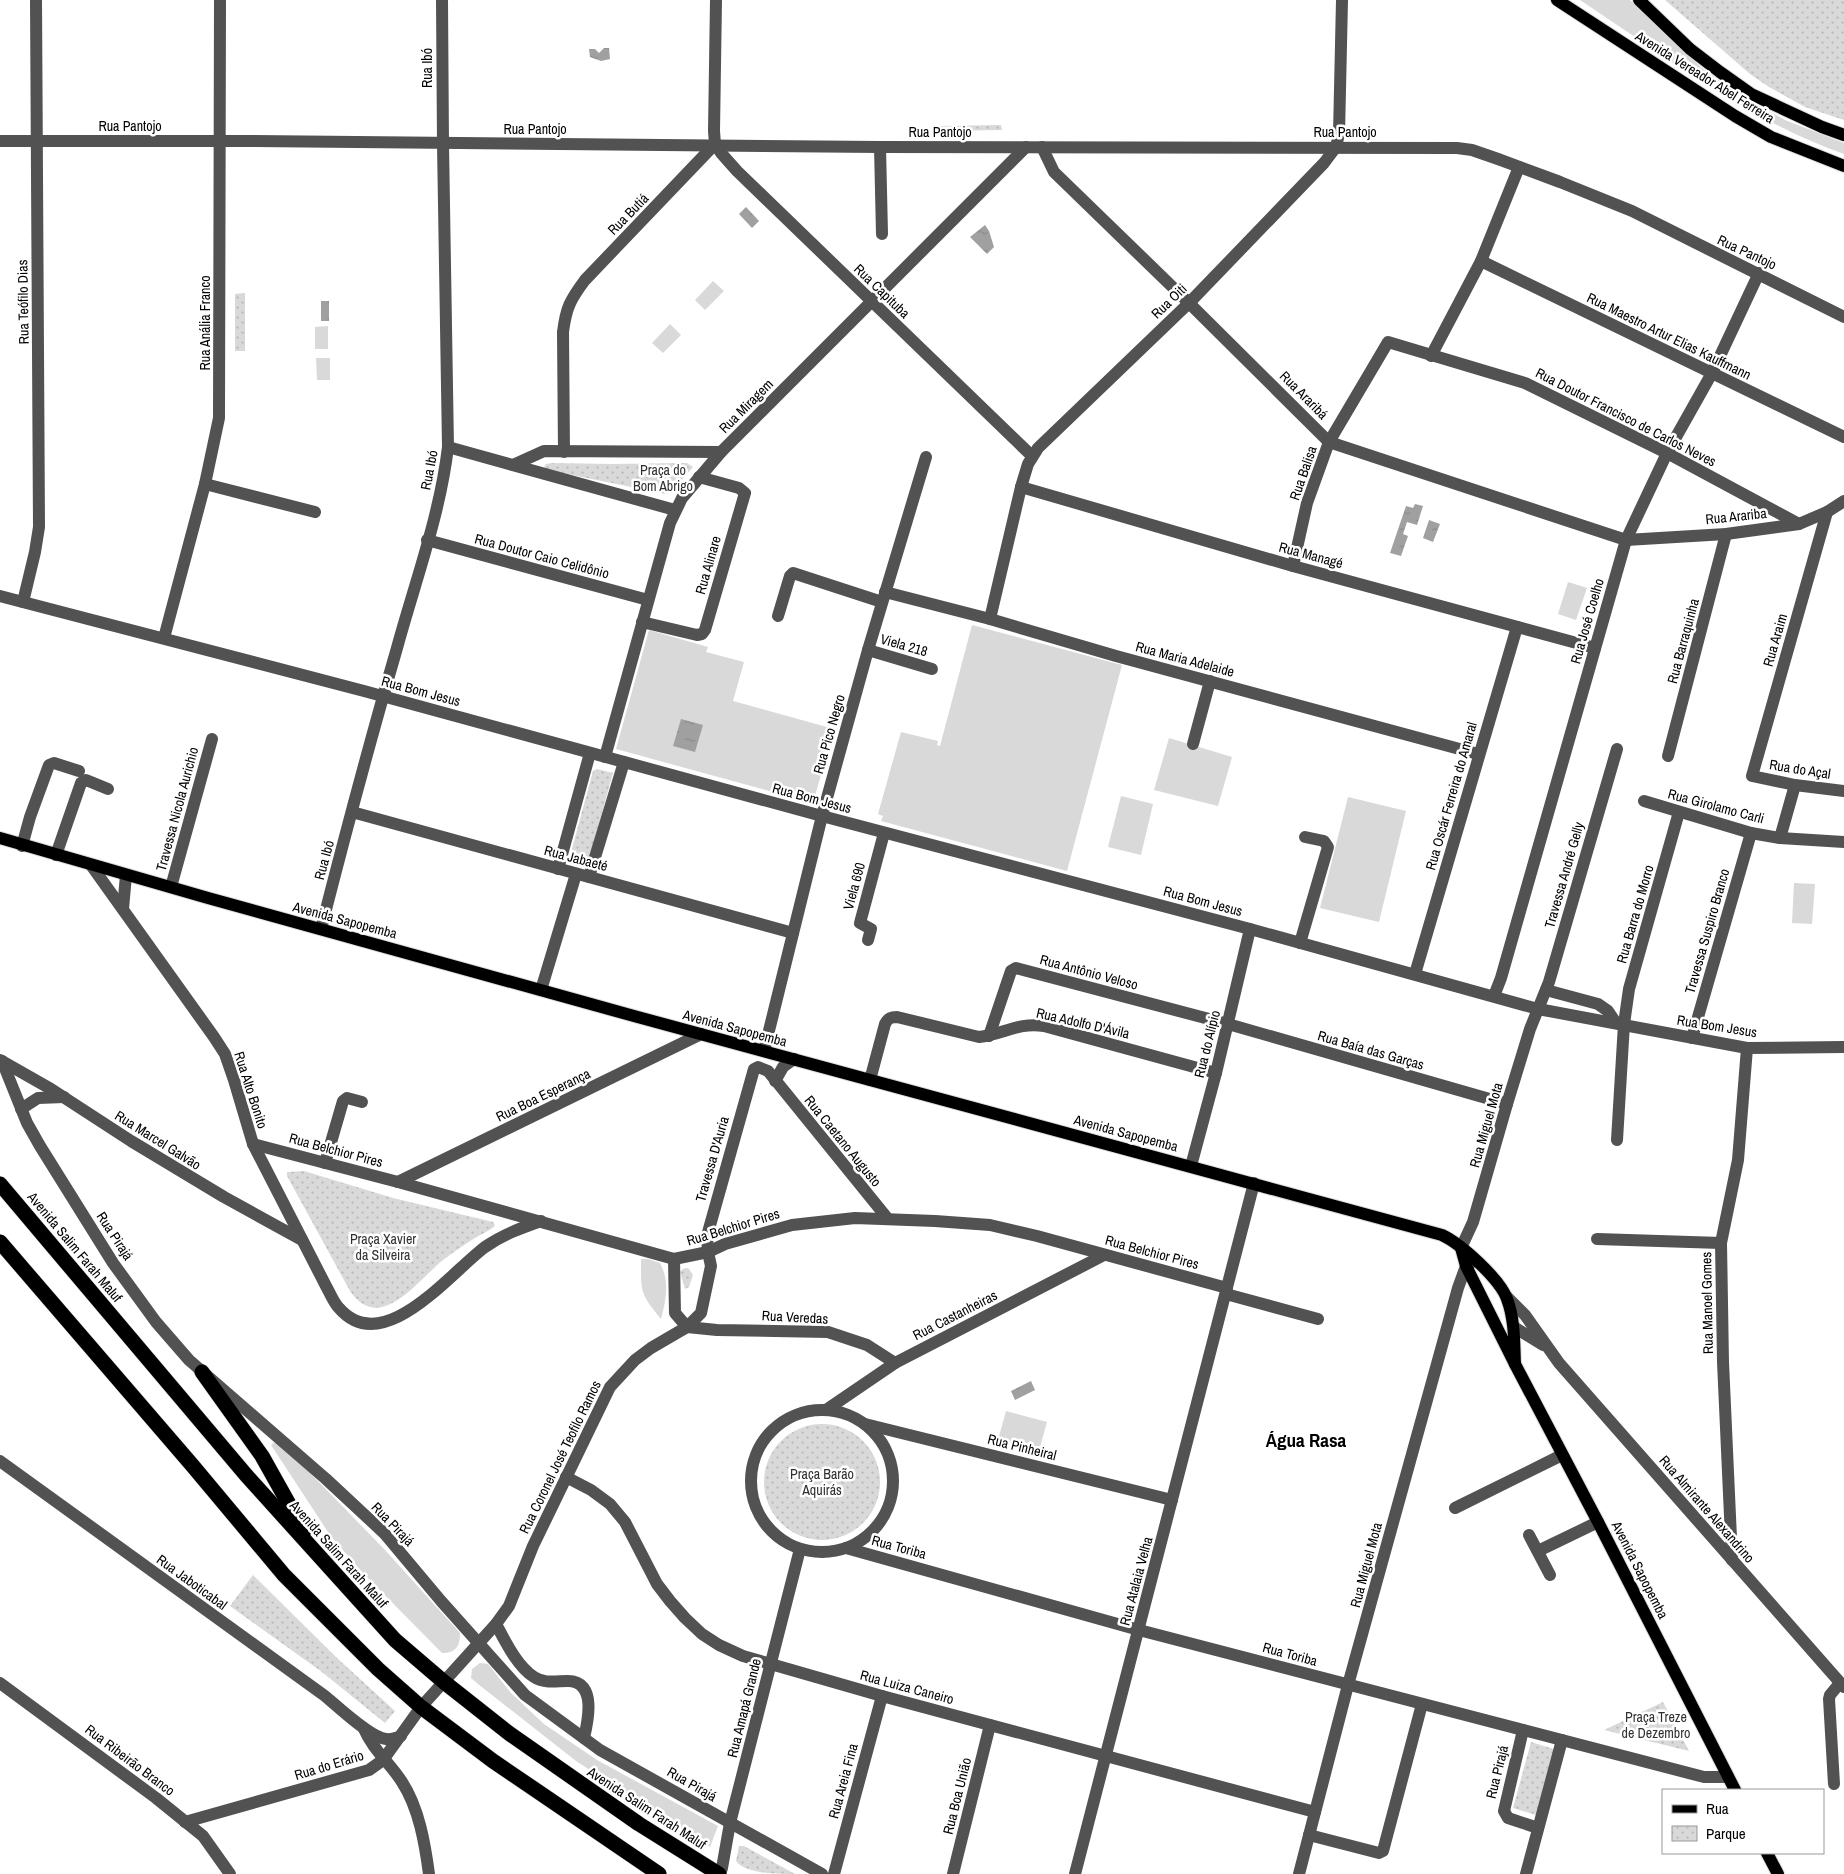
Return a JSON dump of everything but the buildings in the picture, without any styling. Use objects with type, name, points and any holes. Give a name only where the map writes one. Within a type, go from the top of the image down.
[{"type":"highway","name":"Avenida Salim Farah Maluf","points":[[0,1184],[246,1475],[395,1640],[444,1682],[510,1734],[579,1784],[719,1874]]},
{"type":"highway","points":[[0,1242],[284,1575],[378,1669],[421,1707],[493,1761],[659,1874]]},
{"type":"highway","points":[[202,1372],[262,1456],[318,1556]]},
{"type":"main road","name":"Avenida Vereador Abel Ferreira","points":[[1557,0],[1735,116],[1771,137],[1844,166]]},
{"type":"main road","name":"Avenida Vereador Abel Ferreira","points":[[1640,0],[1690,48],[1751,94],[1822,127],[1844,135]]},
{"type":"main road","name":"Avenida Sapopemba","points":[[0,838],[22,846],[541,990],[1435,1233],[1448,1238],[1461,1248],[1471,1262],[1507,1297],[1514,1327],[1515,1364]]},
{"type":"main road","name":"Avenida Sapopemba","points":[[1471,1262],[1480,1293],[1515,1364],[1734,1789]]},
{"type":"main road","points":[[1480,1293],[1514,1327]]},
{"type":"main road","points":[[1768,1854],[1778,1874]]},
{"type":"street","name":"Rua Teófilo Dias","points":[[23,602],[36,552],[39,527],[36,0]]},
{"type":"street","name":"Rua Anália Franco","points":[[164,638],[205,484],[217,430],[220,404],[218,141],[220,0]]},
{"type":"street","name":"Rua Ibó","points":[[321,929],[383,696],[428,540],[441,487],[448,447],[442,0]]},
{"type":"street","points":[[715,144],[716,0]]},
{"type":"street","name":"Rua Oiti","points":[[990,619],[1020,488],[1032,456],[1038,448],[1190,303],[1324,163],[1336,147],[1340,126],[1342,0]]},
{"type":"street","name":"Rua Pantojo","points":[[0,141],[715,144],[880,147],[1457,148],[1479,153],[1519,167],[1632,211],[1844,317]]},
{"type":"street","name":"Rua Capituba","points":[[715,144],[725,159],[737,171],[1032,456]]},
{"type":"street","name":"Rua Butiá","points":[[564,452],[563,332],[565,312],[571,298],[585,280],[715,144]]},
{"type":"street","points":[[880,147],[882,234]]},
{"type":"street","name":"Rua Miragem","points":[[605,757],[648,600],[675,510],[682,498],[720,452],[1026,147]]},
{"type":"street","name":"Rua Araribá","points":[[1042,147],[1054,172],[1190,303],[1329,442],[1626,540]]},
{"type":"street","points":[[1431,356],[1481,261],[1519,167]]},
{"type":"street","name":"Rua Maestro Artur Elias Kauffmann","points":[[1481,261],[1844,437]]},
{"type":"street","name":"Rua José Coelho","points":[[1494,996],[1501,978],[1626,540],[1668,453],[1712,373],[1759,273]]},
{"type":"street","name":"Rua Doutor Francisco de Carlos Neves","points":[[1386,343],[1389,342],[1525,384],[1668,453],[1799,524]]},
{"type":"street","name":"Rua Balisa","points":[[1293,566],[1307,503],[1329,442],[1386,343]]},
{"type":"street","points":[[448,447],[675,510]]},
{"type":"street","points":[[513,465],[544,451],[720,452]]},
{"type":"street","name":"Rua Pico Negro","points":[[764,1051],[822,816],[883,597],[926,457]]},
{"type":"street","name":"Rua Alinare","points":[[642,622],[697,635],[702,634],[705,630],[745,493],[739,488],[700,477]]},
{"type":"street","points":[[205,484],[315,512]]},
{"type":"street","name":"Rua Managé","points":[[1020,488],[1293,566],[1595,648]]},
{"type":"street","name":"Rua Arariba","points":[[1626,540],[1726,534],[1799,524],[1827,512],[1844,501]]},
{"type":"street","name":"Rua Araim","points":[[1752,776],[1827,512]]},
{"type":"street","name":"Rua Barraquinha","points":[[1668,756],[1726,534]]},
{"type":"street","name":"Rua Doutor Caio Celidônio","points":[[428,540],[648,600]]},
{"type":"street","name":"Rua Maria Adelaide","points":[[778,616],[790,576],[794,573],[883,597],[990,619],[1116,656],[1478,754]]},
{"type":"street","name":"Rua Bom Jesus","points":[[0,596],[383,696],[884,833],[1250,929],[1538,1009],[1747,1048],[1844,1047]]},
{"type":"street","name":"Rua Oscár Ferreira do Amaral","points":[[1415,974],[1478,754],[1517,627]]},
{"type":"street","name":"Viela 218","points":[[868,650],[932,669]]},
{"type":"street","points":[[1193,744],[1210,681]]},
{"type":"street","name":"Travessa Nicola Aurichio","points":[[171,887],[212,739]]},
{"type":"street","name":"Travessa André Gelly","points":[[1538,1009],[1546,990],[1617,749]]},
{"type":"street","points":[[558,869],[590,753]]},
{"type":"street","points":[[588,877],[624,762]]},
{"type":"street","points":[[22,846],[30,817],[50,765],[54,763],[79,771]]},
{"type":"street","name":"Rua do Açal","points":[[1752,776],[1795,785],[1844,791]]},
{"type":"street","points":[[56,855],[81,783],[86,780],[108,789]]},
{"type":"street","points":[[1780,838],[1795,785]]},
{"type":"street","name":"Rua Girolamo Carli","points":[[1644,801],[1751,833],[1780,838],[1844,842]]},
{"type":"street","name":"Rua Jabaeté","points":[[352,812],[793,933]]},
{"type":"street","name":"Rua Barra do Morro","points":[[1616,1140],[1620,1024],[1679,812]]},
{"type":"street","name":"Viela 690","points":[[868,940],[871,929],[860,923],[884,833]]},
{"type":"street","name":"Travessa Suspiro Branco","points":[[1692,1038],[1751,833]]},
{"type":"street","points":[[1300,943],[1328,847],[1324,842],[1305,836]]},
{"type":"street","name":"Rua Alto Bonito","points":[[91,865],[214,1037],[224,1054],[253,1144],[302,1240]]},
{"type":"street","points":[[541,990],[576,874]]},
{"type":"street","points":[[122,909],[126,875]]},
{"type":"street","name":"Rua do Alípio","points":[[1191,1166],[1228,1024],[1250,929]]},
{"type":"street","name":"Rua Antônio Veloso","points":[[990,1036],[1011,970],[1016,968],[1228,1024]]},
{"type":"street","points":[[1546,990],[1598,1004],[1608,1011],[1620,1024]]},
{"type":"street","name":"Rua Miguel Mota","points":[[1461,1248],[1473,1222],[1507,1104],[1538,1009]]},
{"type":"street","name":"Rua Adolfo D'Ávila","points":[[870,1080],[884,1024],[887,1019],[892,1017],[979,1037],[990,1036],[1022,1025],[1032,1024],[1216,1072]]},
{"type":"street","name":"Rua Baía das Garças","points":[[1228,1024],[1507,1104]]},
{"type":"street","name":"Rua Boa Esperança","points":[[398,1182],[701,1034]]},
{"type":"street","name":"Rua Manoel Gomes","points":[[1732,1560],[1723,1362],[1720,1243],[1738,1160],[1747,1048]]},
{"type":"street","points":[[775,1081],[783,1067],[794,1059]]},
{"type":"street","name":"Rua Marcel Galvão","points":[[1,1060],[64,1097],[131,1141],[207,1187],[302,1240]]},
{"type":"street","name":"Rua Pirajá","points":[[1,1060],[21,1109],[40,1146],[113,1263],[156,1322],[189,1360],[326,1479],[384,1533],[525,1695],[600,1750],[822,1874]]},
{"type":"street","name":"Rua Caetano Augusto","points":[[751,1074],[756,1067],[764,1068],[768,1071],[888,1219]]},
{"type":"street","name":"Travessa D'Auria","points":[[687,1327],[701,1313],[711,1266],[707,1236],[751,1074]]},
{"type":"street","points":[[21,1109],[38,1098],[64,1097]]},
{"type":"street","points":[[325,1163],[343,1101],[347,1098],[362,1102]]},
{"type":"street","name":"Rua Belchior Pires","points":[[253,1144],[541,1221],[674,1259],[708,1252],[725,1244],[792,1225],[855,1218],[888,1219],[990,1226],[1104,1254],[1227,1291]]},
{"type":"street","name":"Rua Atalaia Velha","points":[[1075,1874],[1254,1183]]},
{"type":"street","points":[[302,1240],[339,1308],[352,1320],[368,1325],[384,1323],[405,1313],[426,1298],[486,1247],[506,1234],[541,1221]]},
{"type":"street","points":[[1597,1240],[1720,1243]]},
{"type":"street","name":"Rua Castanheiras","points":[[826,1410],[895,1363],[1104,1254]]},
{"type":"street","points":[[674,1259],[675,1313],[687,1327]]},
{"type":"street","name":"Rua Miguel Mota","points":[[1299,1874],[1348,1685],[1458,1288],[1471,1262]]},
{"type":"street","points":[[1227,1291],[1318,1319]]},
{"type":"street","name":"Rua Almirante Alexandrino","points":[[1507,1297],[1524,1315],[1560,1364],[1842,1685]]},
{"type":"street","name":"Rua Veredas","points":[[687,1327],[717,1330],[828,1332],[867,1345],[895,1363]]},
{"type":"street","name":"Rua Coronel José Teofilo Ramos","points":[[444,1682],[496,1624],[513,1598],[533,1546],[610,1387],[635,1360],[651,1348],[687,1327]]},
{"type":"street","name":"Rua Almirante Alexandrino","points":[[1514,1327],[1549,1348]]},
{"type":"street","points":[[826,1410],[846,1414],[865,1424],[880,1440],[890,1459],[893,1481],[890,1502],[880,1522],[865,1538],[846,1548],[823,1553],[800,1549],[779,1539],[763,1522],[753,1502],[750,1479],[755,1457],[766,1437],[784,1422],[805,1412],[826,1410]]},
{"type":"street","name":"Rua Pinheiral","points":[[865,1424],[1172,1500]]},
{"type":"street","points":[[1455,1508],[1562,1455]]},
{"type":"street","name":"Rua Jaboticabal","points":[[0,1461],[325,1696],[364,1728],[383,1739],[388,1740],[401,1736]]},
{"type":"street","name":"Rua Luiza Caneiro","points":[[566,1477],[591,1490],[610,1504],[625,1522],[657,1584],[685,1618],[702,1634],[719,1646],[743,1656],[882,1696],[1315,1812]]},
{"type":"street","points":[[1538,1551],[1598,1522]]},
{"type":"street","points":[[1529,1535],[1550,1575]]},
{"type":"street","name":"Rua Toriba","points":[[846,1548],[1139,1630],[1348,1685],[1704,1777],[1728,1777]]},
{"type":"street","name":"Rua Amapá Grande","points":[[719,1874],[722,1868],[730,1823],[800,1549]]},
{"type":"street","points":[[496,1624],[516,1657],[534,1676],[545,1681],[578,1683],[583,1688],[589,1704],[589,1718],[584,1738]]},
{"type":"street","name":"Rua do Erário","points":[[186,1822],[369,1770],[383,1760],[421,1707],[444,1682]]},
{"type":"street","name":"Rua Ribeirão Branco","points":[[0,1683],[148,1792],[203,1836],[230,1874]]},
{"type":"street","points":[[1834,1784],[1829,1699],[1830,1695],[1842,1685]]},
{"type":"street","name":"Rua Areia Fina","points":[[834,1874],[882,1696]]},
{"type":"street","points":[[1309,1835],[1380,1853],[1383,1851],[1422,1704]]},
{"type":"street","name":"Rua Boa União","points":[[953,1874],[990,1725]]},
{"type":"street","name":"Rua Jaboticabal","points":[[364,1728],[368,1739],[402,1782],[418,1818],[426,1846],[430,1874]]},
{"type":"street","name":"Rua Pirajá","points":[[1524,1730],[1504,1811],[1508,1818],[1538,1828]]},
{"type":"street","points":[[1526,1874],[1562,1740]]},
{"type":"green space","points":[[1580,0],[1630,0],[1703,69],[1743,96],[1785,120],[1844,143],[1844,154],[1809,140],[1741,105]]},
{"type":"green space","points":[[1665,0],[1844,0],[1844,120],[1805,107],[1769,87],[1750,74]]},
{"type":"green space","points":[[1001,125],[1002,130],[938,131],[938,126]]},
{"type":"green space","points":[[713,281],[724,291],[705,310],[695,300]]},
{"type":"green space","points":[[245,293],[245,351],[235,351],[235,294]]},
{"type":"green space","points":[[670,324],[681,335],[663,353],[652,343]]},
{"type":"green space","points":[[328,326],[328,349],[315,349],[315,327]]},
{"type":"green space","points":[[316,358],[330,358],[330,380],[317,380]]},
{"type":"green space","name":"Praça do Bom Abrigo","points":[[687,463],[693,467],[672,491],[666,494],[547,470],[544,467],[546,464]]},
{"type":"green space","points":[[1568,582],[1587,588],[1576,620],[1558,614]]},
{"type":"green space","points":[[972,625],[1122,665],[1067,871],[881,821],[883,816],[878,814],[901,732],[938,741],[937,745],[940,746]]},
{"type":"green space","points":[[649,630],[708,647],[706,652],[744,662],[733,701],[834,729],[813,803],[616,749]]},
{"type":"green space","points":[[1169,738],[1232,757],[1218,806],[1154,790]]},
{"type":"green space","points":[[597,769],[613,773],[589,860],[587,863],[579,865],[572,862],[570,856],[593,771]]},
{"type":"green space","points":[[1121,796],[1153,804],[1141,855],[1108,847]]},
{"type":"green space","points":[[1348,797],[1406,811],[1379,922],[1320,908]]},
{"type":"green space","points":[[1794,883],[1815,884],[1812,924],[1792,923]]},
{"type":"green space","name":"Praça Xavier da Silveira","points":[[304,1171],[393,1198],[493,1222],[495,1226],[447,1257],[398,1300],[386,1306],[374,1308],[362,1303],[350,1291],[287,1176],[287,1172]]},
{"type":"green space","points":[[641,1259],[660,1263],[665,1277],[666,1298],[661,1319],[645,1298],[643,1292]]},
{"type":"green space","points":[[686,1268],[693,1275],[689,1287],[685,1289],[680,1272]]},
{"type":"green space","points":[[1006,1411],[1047,1422],[1039,1451],[998,1440]]},
{"type":"green space","name":"Praça Barão Aquirás","points":[[822,1424],[844,1428],[863,1441],[876,1460],[880,1482],[876,1504],[863,1523],[844,1536],[822,1540],[800,1536],[781,1523],[768,1504],[764,1482],[768,1460],[781,1441],[800,1428]]},
{"type":"green space","points":[[278,1440],[385,1550],[460,1633],[458,1645],[454,1650],[442,1653],[363,1573],[330,1535],[271,1445]]},
{"type":"green space","points":[[253,1575],[337,1658],[395,1711],[385,1723],[322,1672],[230,1606]]},
{"type":"green space","points":[[480,1663],[488,1664],[511,1693],[544,1724],[597,1760],[718,1826],[710,1847],[576,1761],[478,1684],[471,1678],[472,1669]]},
{"type":"green space","name":"Praça Treze de Dezembro","points":[[1663,1702],[1689,1751],[1604,1730]]},
{"type":"green space","points":[[1531,1742],[1554,1749],[1536,1815],[1513,1808]]},
{"type":"green space","points":[[739,1846],[744,1846],[795,1874],[780,1874],[747,1869],[736,1861]]},
{"type":"water","points":[[604,48],[609,48],[610,59],[601,61],[590,57],[589,49],[595,49],[599,53]]},
{"type":"water","points":[[746,207],[759,221],[752,228],[739,214]]},
{"type":"water","points":[[985,225],[994,247],[987,254],[970,237]]},
{"type":"water","points":[[321,301],[329,301],[329,321],[321,321]]},
{"type":"water","points":[[1415,504],[1423,506],[1417,525],[1407,522],[1403,534],[1408,536],[1401,556],[1390,553],[1406,506],[1413,508]]},
{"type":"water","points":[[1429,520],[1440,524],[1433,542],[1423,538]]},
{"type":"water","points":[[681,719],[703,725],[695,752],[673,746]]},
{"type":"water","points":[[1031,1381],[1035,1390],[1015,1400],[1011,1391]]},
{"type":"district","name":"Água Rasa","points":[[1306,1440]]}]
